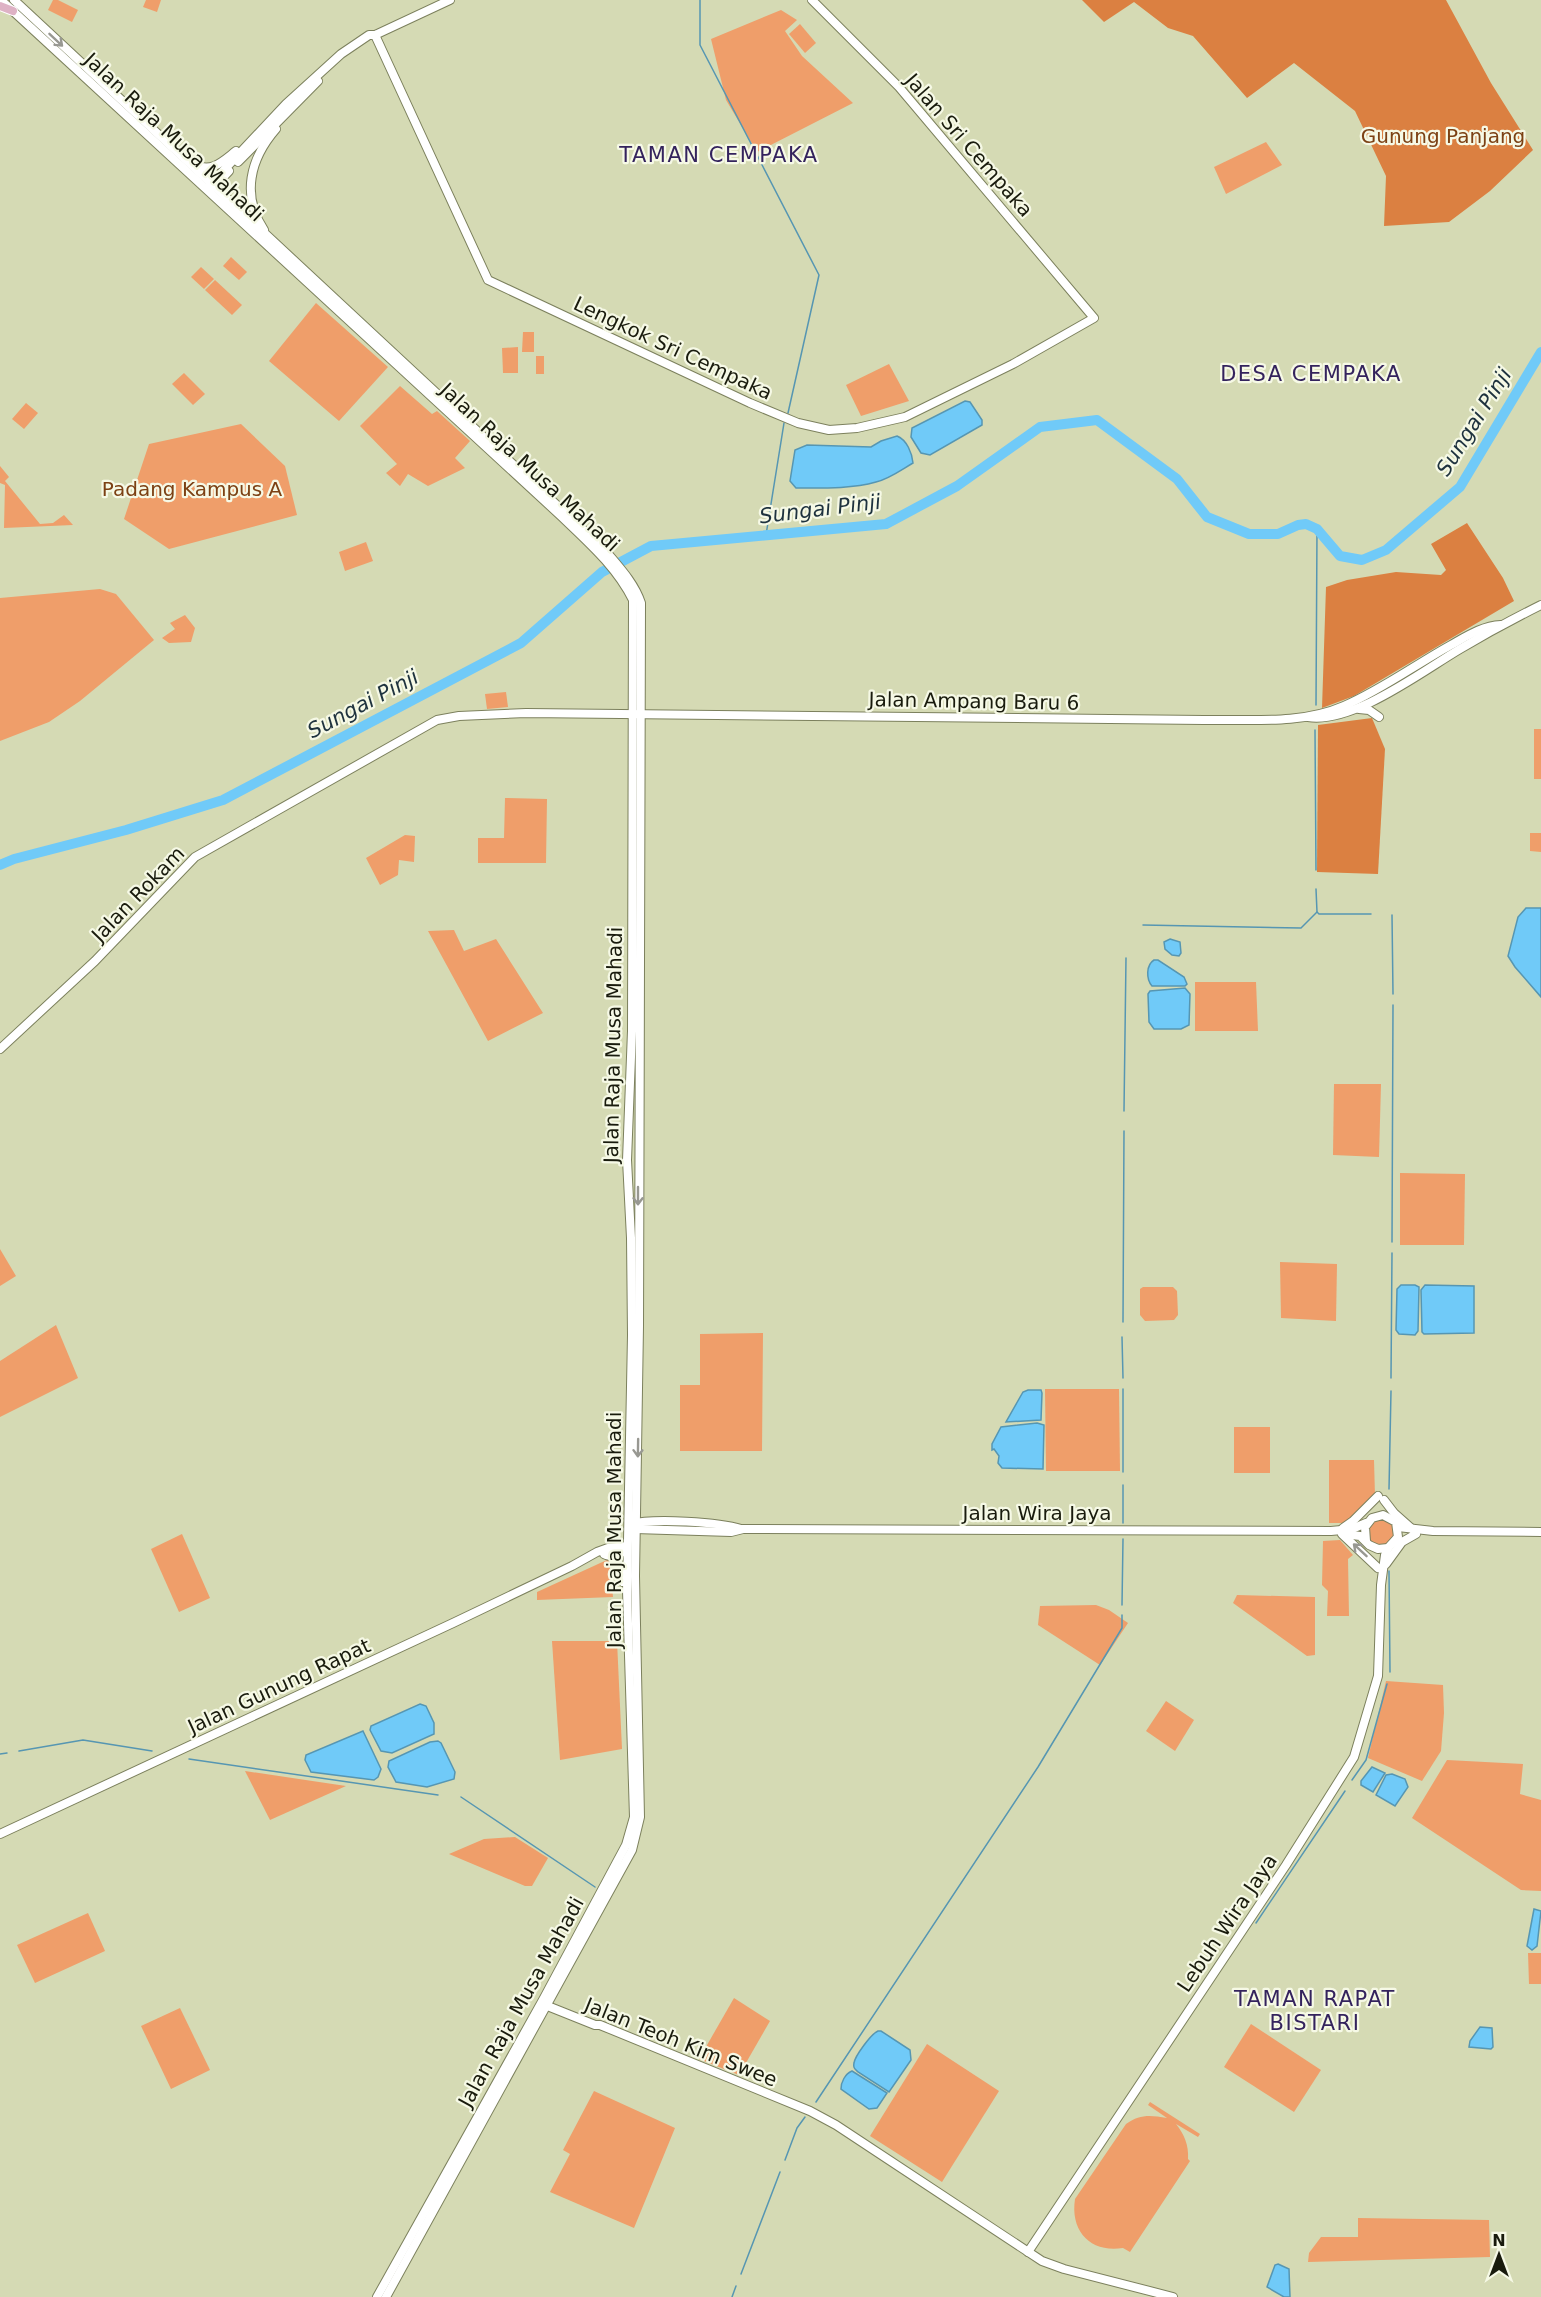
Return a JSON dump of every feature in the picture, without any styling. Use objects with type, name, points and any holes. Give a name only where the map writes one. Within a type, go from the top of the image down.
[{"type":"main road","name":"Jalan Raja Musa Mahadi","points":[[1,0],[271,240],[604,553],[621,574],[633,600],[637,714],[639,1360],[635,1557],[640,1817],[632,1850],[377,2297]]},
{"type":"main road","name":"Jalan Raja Musa Mahadi","points":[[14,0],[181,156],[210,187],[604,553]]},
{"type":"main road","points":[[210,187],[332,68],[375,35],[450,0]]},
{"type":"main road","name":"Jalan Sri Cempaka","points":[[812,0],[899,87],[1094,318]]},
{"type":"main road","points":[[0,6],[13,11]]},
{"type":"main road","points":[[181,156],[185,156],[196,166],[209,168],[221,163],[251,139],[341,54],[369,35],[375,35]]},
{"type":"main road","name":"Lengkok Sri Cempaka","points":[[375,35],[488,280],[728,393],[789,419],[829,430],[857,429],[905,417],[1013,364],[1094,318]]},
{"type":"main road","points":[[271,240],[261,226],[251,199],[251,173],[260,149],[291,109]]},
{"type":"main road","points":[[210,187],[251,139]]},
{"type":"main road","points":[[1327,712],[1338,711],[1366,698],[1374,699],[1501,625],[1541,605]]},
{"type":"main road","points":[[1374,699],[1394,680],[1464,638],[1488,626],[1501,625]]},
{"type":"main road","name":"Jalan Ampang Baru 6","points":[[1306,717],[1327,712],[1357,700],[1394,680]]},
{"type":"main road","name":"Jalan Ampang Baru 6","points":[[412,734],[437,720],[448,717],[526,713],[1204,720],[1326,718],[1350,711],[1374,699]]},
{"type":"main road","points":[[1350,711],[1365,709],[1379,717]]},
{"type":"main road","name":"Jalan Raja Musa Mahadi","points":[[386,2297],[545,2002],[626,1845],[634,1817],[627,1591],[632,1335],[627,1134],[632,1031],[637,714]]},
{"type":"main road","name":"Jalan Rokam","points":[[0,1049],[103,954],[195,857],[412,734]]},
{"type":"main road","points":[[629,1182],[632,1125],[637,1116],[632,1101],[632,1031]]},
{"type":"main road","points":[[1381,1498],[1414,1531],[1381,1568],[1341,1532],[1381,1498]]},
{"type":"main road","points":[[1398,1537],[1398,1527],[1393,1519],[1383,1515],[1375,1516],[1366,1523],[1364,1531],[1366,1540],[1374,1547],[1388,1548],[1398,1537],[1414,1531]]},
{"type":"main road","name":"Jalan Wira Jaya","points":[[1341,1532],[1366,1523]]},
{"type":"main road","points":[[627,1525],[636,1526],[628,1549],[635,1557]]},
{"type":"main road","name":"Jalan Wira Jaya","points":[[636,1526],[731,1532],[743,1529],[1331,1531],[1360,1536],[1366,1540]]},
{"type":"main road","points":[[1398,1527],[1414,1531],[1541,1532]]},
{"type":"main road","name":"Lebuh Wira Jaya","points":[[1028,2252],[1286,1865],[1354,1757],[1378,1676],[1381,1568],[1374,1547]]},
{"type":"main road","name":"Jalan Gunung Rapat","points":[[0,1834],[572,1566],[597,1551],[608,1548],[628,1549]]},
{"type":"main road","name":"Lebuh Wira Jaya","points":[[1381,1568],[1388,1548]]},
{"type":"main road","name":"Jalan Gunung Rapat","points":[[572,1566],[578,1566],[602,1555],[628,1549]]},
{"type":"main road","points":[[602,1555],[612,1556],[620,1563],[624,1588],[627,1591]]},
{"type":"main road","name":"Jalan Teoh Kim Swee","points":[[545,2002],[595,2025],[600,2025],[810,2111],[836,2125],[1042,2261],[1173,2297]]},
{"type":"green space","points":[[53,0],[58,0],[78,10],[72,22],[48,10]]},
{"type":"green space","points":[[146,0],[161,0],[157,12],[143,7]]},
{"type":"green space","name":"Gunung Panjang","points":[[1082,0],[1446,0],[1491,83],[1533,150],[1490,191],[1449,222],[1384,226],[1386,176],[1355,111],[1294,63],[1247,98],[1193,36],[1168,28],[1134,2],[1104,22]]},
{"type":"green space","points":[[781,10],[797,20],[785,31],[802,56],[853,103],[757,152],[726,100],[711,39]]},
{"type":"green space","points":[[800,24],[816,43],[805,53],[789,34]]},
{"type":"green space","points":[[1266,142],[1282,165],[1226,194],[1214,167]]},
{"type":"green space","points":[[231,257],[247,272],[239,280],[223,266]]},
{"type":"green space","points":[[201,267],[214,279],[204,289],[191,277]]},
{"type":"green space","points":[[215,280],[242,305],[232,315],[205,290]]},
{"type":"green space","points":[[316,303],[388,367],[339,421],[269,361]]},
{"type":"green space","points":[[523,332],[534,332],[534,352],[522,352]]},
{"type":"green space","points":[[518,347],[518,373],[503,373],[502,348]]},
{"type":"green space","points":[[536,356],[544,356],[544,374],[536,374]]},
{"type":"green space","points":[[889,364],[909,401],[861,416],[846,385]]},
{"type":"green space","points":[[184,373],[205,394],[193,405],[172,384]]},
{"type":"green space","points":[[400,386],[432,414],[437,411],[470,441],[455,458],[465,468],[428,486],[408,474],[400,486],[386,473],[397,464],[360,426]]},
{"type":"green space","points":[[26,403],[38,413],[24,429],[12,419]]},
{"type":"green space","name":"Padang Kampus A","points":[[241,424],[285,466],[297,515],[169,549],[124,519],[149,444]]},
{"type":"green space","points":[[0,466],[9,477],[5,481],[40,524],[53,523],[64,515],[73,525],[4,528],[5,485],[0,483]]},
{"type":"green space","points":[[1467,523],[1503,578],[1514,601],[1354,696],[1322,708],[1326,587],[1347,580],[1396,572],[1441,575],[1446,570],[1431,544]]},
{"type":"green space","points":[[366,542],[373,561],[345,571],[339,552]]},
{"type":"green space","points":[[100,589],[116,594],[154,640],[80,701],[49,722],[0,741],[0,598]]},
{"type":"green space","points":[[185,615],[195,628],[191,642],[169,643],[162,638],[175,629],[170,623]]},
{"type":"green space","points":[[506,692],[508,707],[487,709],[485,694]]},
{"type":"green space","points":[[1372,718],[1385,749],[1378,874],[1317,872],[1318,725]]},
{"type":"green space","points":[[1534,729],[1541,729],[1541,779],[1534,779]]},
{"type":"green space","points":[[505,798],[547,799],[546,863],[478,863],[478,838],[504,838]]},
{"type":"green space","points":[[1530,833],[1541,833],[1541,852],[1530,851]]},
{"type":"green space","points":[[405,835],[415,836],[414,862],[399,860],[398,875],[380,885],[366,858]]},
{"type":"green space","points":[[454,930],[464,951],[496,939],[543,1013],[488,1041],[428,931]]},
{"type":"green space","points":[[1195,982],[1256,982],[1258,1031],[1195,1031]]},
{"type":"green space","points":[[1334,1084],[1381,1084],[1379,1157],[1333,1155]]},
{"type":"green space","points":[[1400,1173],[1465,1174],[1464,1245],[1400,1245]]},
{"type":"green space","points":[[0,1249],[16,1276],[0,1286]]},
{"type":"green space","points":[[1280,1262],[1337,1264],[1336,1321],[1281,1318]]},
{"type":"green space","points":[[1143,1287],[1173,1287],[1177,1291],[1178,1315],[1174,1320],[1145,1321],[1140,1315],[1140,1289]]},
{"type":"green space","points":[[56,1325],[78,1378],[0,1417],[0,1361]]},
{"type":"green space","points":[[763,1333],[762,1451],[680,1451],[680,1385],[700,1385],[700,1334]]},
{"type":"green space","points":[[1045,1389],[1119,1389],[1120,1471],[1046,1471]]},
{"type":"green space","points":[[1234,1427],[1270,1427],[1270,1473],[1234,1473]]},
{"type":"green space","points":[[1329,1460],[1374,1460],[1375,1496],[1344,1523],[1329,1523]]},
{"type":"green space","points":[[1381,1518],[1391,1522],[1395,1532],[1391,1542],[1381,1546],[1371,1542],[1367,1532],[1371,1522]]},
{"type":"green space","points":[[182,1534],[210,1598],[179,1612],[151,1549]]},
{"type":"green space","points":[[1340,1540],[1353,1555],[1348,1559],[1349,1616],[1327,1616],[1328,1591],[1322,1585],[1323,1541]]},
{"type":"green space","points":[[609,1559],[613,1597],[537,1600],[537,1592]]},
{"type":"green space","points":[[1237,1595],[1315,1597],[1315,1655],[1307,1656],[1233,1603]]},
{"type":"green space","points":[[1096,1605],[1109,1610],[1128,1623],[1100,1665],[1038,1625],[1040,1606]]},
{"type":"green space","points":[[552,1641],[617,1641],[622,1749],[560,1760]]},
{"type":"green space","points":[[1386,1681],[1443,1685],[1444,1713],[1441,1751],[1422,1781],[1368,1758]]},
{"type":"green space","points":[[1166,1701],[1194,1720],[1175,1751],[1146,1731]]},
{"type":"green space","points":[[1447,1760],[1523,1764],[1520,1794],[1541,1800],[1541,1891],[1521,1890],[1412,1818]]},
{"type":"green space","points":[[245,1771],[346,1786],[270,1820]]},
{"type":"green space","points":[[515,1837],[548,1858],[532,1886],[525,1886],[449,1854],[484,1839]]},
{"type":"green space","points":[[88,1913],[105,1951],[35,1983],[17,1945]]},
{"type":"green space","points":[[1528,1953],[1541,1953],[1541,1984],[1529,1984]]},
{"type":"green space","points":[[734,1998],[770,2021],[739,2075],[699,2059]]},
{"type":"green space","points":[[180,2008],[210,2070],[171,2089],[141,2026]]},
{"type":"green space","points":[[1251,2024],[1321,2070],[1294,2112],[1224,2067]]},
{"type":"green space","points":[[927,2044],[999,2091],[942,2182],[870,2136]]},
{"type":"green space","points":[[594,2091],[675,2128],[634,2228],[550,2192],[570,2154],[563,2150]]},
{"type":"green space","points":[[1150,2102],[1200,2134],[1198,2137],[1176,2124],[1185,2140],[1190,2161],[1130,2252],[1123,2248],[1101,2247],[1085,2238],[1080,2230],[1074,2211],[1075,2199],[1126,2124],[1145,2116],[1167,2118],[1148,2105]]},
{"type":"green space","points":[[1358,2218],[1489,2220],[1490,2257],[1308,2262],[1309,2253],[1321,2237],[1358,2237]]},
{"type":"water","points":[[965,401],[970,402],[982,420],[982,425],[930,455],[921,453],[911,437],[912,428]]},
{"type":"water","points":[[897,436],[904,440],[913,463],[886,479],[857,486],[826,488],[796,488],[790,481],[795,450],[807,445],[871,447]]},
{"type":"water","points":[[1526,908],[1541,908],[1541,997],[1508,956],[1518,917]]},
{"type":"water","points":[[1170,939],[1180,942],[1179,956],[1172,955],[1165,949],[1164,942]]},
{"type":"water","points":[[1154,960],[1158,960],[1184,977],[1187,984],[1185,986],[1152,986],[1148,972],[1149,965]]},
{"type":"water","points":[[1185,988],[1190,994],[1189,1025],[1181,1029],[1154,1029],[1149,1022],[1148,994],[1150,991]]},
{"type":"water","points":[[1401,1285],[1419,1287],[1418,1331],[1415,1335],[1399,1334],[1396,1330],[1397,1289]]},
{"type":"water","points":[[1425,1285],[1474,1286],[1474,1333],[1424,1334],[1422,1332],[1421,1290]]},
{"type":"water","points":[[1041,1390],[1041,1420],[1006,1422],[1023,1392]]},
{"type":"water","points":[[1037,1423],[1044,1425],[1043,1469],[1002,1468],[998,1463],[999,1456],[994,1449],[992,1450],[992,1444],[1001,1427]]},
{"type":"water","points":[[420,1704],[426,1706],[434,1723],[434,1734],[392,1753],[381,1751],[370,1730],[371,1726]]},
{"type":"water","points":[[363,1731],[381,1769],[378,1777],[374,1780],[311,1772],[305,1760],[306,1755]]},
{"type":"water","points":[[438,1741],[455,1772],[454,1779],[427,1787],[396,1782],[388,1767],[389,1761],[430,1742]]},
{"type":"water","points":[[1372,1767],[1385,1773],[1373,1792],[1361,1785],[1361,1781]]},
{"type":"water","points":[[1392,1774],[1405,1779],[1408,1787],[1395,1806],[1376,1795],[1386,1775]]},
{"type":"water","points":[[1534,1909],[1541,1911],[1537,1946],[1532,1950],[1527,1946]]},
{"type":"water","points":[[1480,2027],[1492,2028],[1493,2047],[1491,2049],[1469,2047],[1470,2041]]},
{"type":"water","points":[[878,2031],[910,2050],[911,2060],[889,2092],[854,2068],[860,2051],[871,2036]]},
{"type":"water","points":[[852,2071],[887,2093],[877,2108],[869,2109],[841,2089],[844,2078]]},
{"type":"water","points":[[1275,2265],[1289,2269],[1290,2297],[1284,2297],[1267,2287]]},
{"type":"waterway","points":[[700,0],[700,45],[819,275],[788,413]]},
{"type":"waterway","name":"Sungai Pinji","points":[[0,865],[14,859],[126,830],[223,800],[521,643],[602,572],[651,546],[886,524],[957,486],[1040,427],[1097,420],[1177,479],[1207,517],[1249,534],[1278,534],[1306,524],[1317,529],[1340,556],[1362,560],[1386,550],[1460,487],[1541,352]]},
{"type":"waterway","points":[[766,535],[784,423]]},
{"type":"waterway","points":[[1316,705],[1317,529]]},
{"type":"waterway","points":[[1315,730],[1316,870]]},
{"type":"waterway","points":[[1143,925],[1301,928],[1317,912],[1316,889]]},
{"type":"waterway","points":[[1317,912],[1319,914],[1371,914]]},
{"type":"waterway","points":[[1392,915],[1393,994]]},
{"type":"waterway","points":[[1124,1111],[1126,958]]},
{"type":"waterway","points":[[1392,1242],[1393,1005]]},
{"type":"waterway","points":[[1123,1322],[1124,1131]]},
{"type":"waterway","points":[[1391,1378],[1392,1253]]},
{"type":"waterway","points":[[1122,1337],[1123,1378]]},
{"type":"waterway","points":[[1123,1389],[1123,1472]]},
{"type":"waterway","points":[[1389,1489],[1391,1391]]},
{"type":"waterway","points":[[1123,1485],[1123,1523]]},
{"type":"waterway","points":[[1122,1605],[1123,1539]]},
{"type":"waterway","points":[[1389,1571],[1390,1672]]},
{"type":"waterway","points":[[816,2102],[1038,1767],[1122,1628],[1122,1615]]},
{"type":"waterway","points":[[1352,1780],[1366,1760],[1387,1684]]},
{"type":"waterway","points":[[19,1751],[83,1740],[152,1751]]},
{"type":"waterway","points":[[0,1754],[7,1753]]},
{"type":"waterway","points":[[189,1759],[438,1795]]},
{"type":"waterway","points":[[1256,1923],[1345,1791]]},
{"type":"waterway","points":[[461,1797],[595,1887]]},
{"type":"waterway","points":[[785,2160],[797,2128],[805,2117]]},
{"type":"waterway","points":[[741,2274],[780,2172]]},
{"type":"waterway","points":[[732,2297],[736,2286]]},
{"type":"district","name":"TAMAN CEMPAKA","points":[[719,155]]},
{"type":"district","name":"DESA CEMPAKA","points":[[1311,374]]},
{"type":"district","name":"TAMAN RAPAT BISTARI","points":[[1315,2011]]}]
